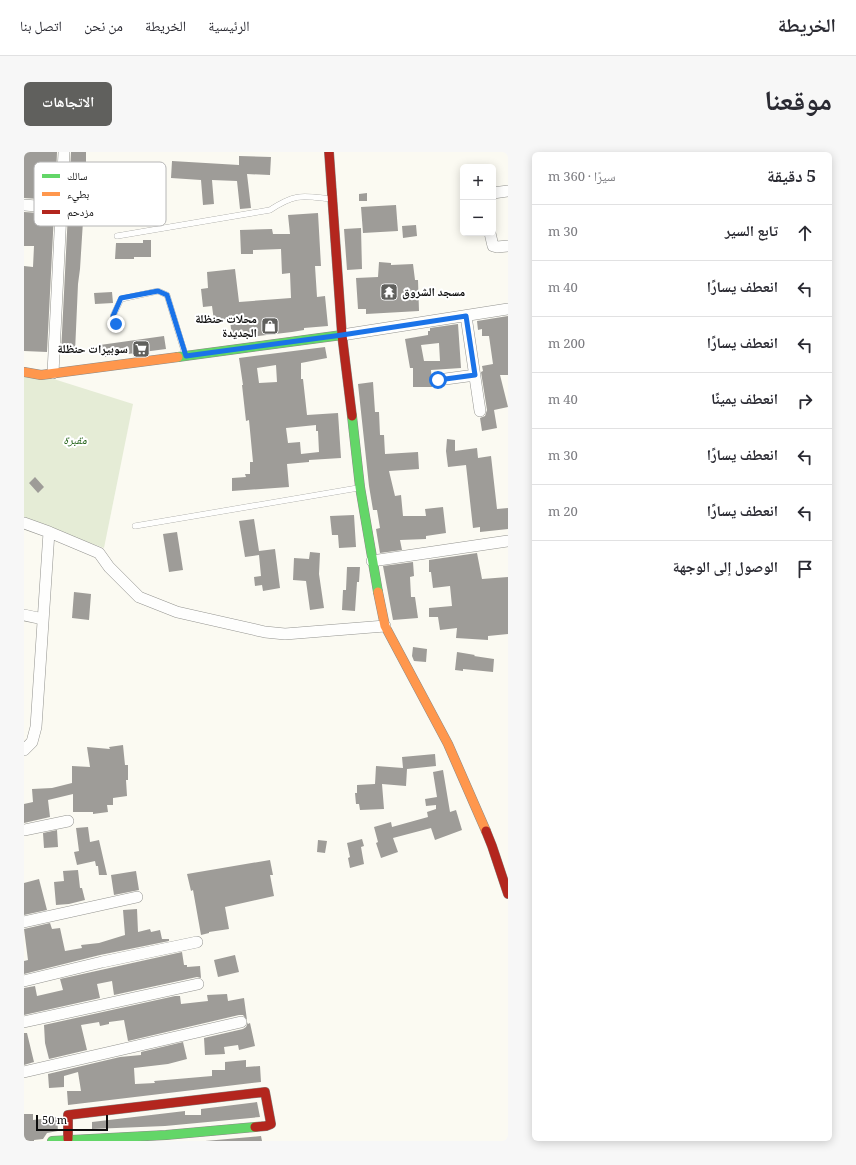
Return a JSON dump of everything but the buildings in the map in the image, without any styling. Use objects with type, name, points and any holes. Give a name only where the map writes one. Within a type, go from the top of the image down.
[{"type":"street","points":[[63,162],[64,152]]},
{"type":"street","points":[[329,152],[342,335],[360,487],[372,561],[385,626],[448,744],[492,846],[508,894]]},
{"type":"street","points":[[496,193],[508,191]]},
{"type":"street","points":[[24,205],[34,206]]},
{"type":"street","points":[[53,373],[60,226]]},
{"type":"street","points":[[491,236],[493,246],[508,246]]},
{"type":"street","points":[[24,372],[41,375],[342,335],[508,309]]},
{"type":"street","points":[[466,316],[480,411]]},
{"type":"street","points":[[438,380],[475,375]]},
{"type":"street","points":[[24,523],[99,552],[109,567],[138,597],[177,612],[265,632],[285,634],[385,626]]},
{"type":"street","points":[[24,750],[32,742],[36,727],[49,532]]},
{"type":"street","points":[[372,561],[508,541]]},
{"type":"street","points":[[24,615],[43,619]]},
{"type":"street","points":[[24,830],[68,822]]},
{"type":"street","points":[[24,922],[137,897]]},
{"type":"street","points":[[24,981],[102,962],[197,942]]},
{"type":"street","points":[[24,1022],[198,984]]},
{"type":"street","points":[[24,1072],[240,1022]]},
{"type":"street","points":[[52,1141],[166,1135],[266,1126],[271,1124],[266,1092],[68,1115],[68,1140]]},
{"type":"lane","points":[[117,236],[270,210],[285,200],[300,196],[332,199]]},
{"type":"lane","points":[[116,324],[113,316],[121,298],[158,291],[167,295],[186,356]]},
{"type":"lane","points":[[136,526],[360,487]]},
{"type":"green space","name":"مقبرة","points":[[24,373],[41,375],[133,404],[104,548],[24,519]]},
{"type":"traffic: fast","points":[[178,357],[342,335]]},
{"type":"traffic: fast","points":[[352,416],[360,487],[378,592]]},
{"type":"traffic: fast","points":[[52,1141],[166,1135],[255,1127]]},
{"type":"traffic: slow","points":[[24,372],[41,375],[178,357]]},
{"type":"traffic: slow","points":[[378,592],[385,626],[448,744],[486,831]]},
{"type":"traffic: jam","points":[[329,152],[342,335],[352,416]]},
{"type":"traffic: jam","points":[[486,831],[508,894]]},
{"type":"traffic: jam","points":[[68,1139],[68,1115],[265,1092],[271,1124],[255,1127]]},
{"type":"place","name":"مسجد الشروق","points":[[389,292]]},
{"type":"place","name":"محلات حنظلة الجديدة","points":[[270,326]]},
{"type":"place","name":"سوبيرات حنظلة","points":[[141,349]]},
{"type":"route","points":[[116,324],[113,316],[121,298],[158,291],[167,295],[186,356],[342,335],[466,316],[475,375],[438,380]]}]
